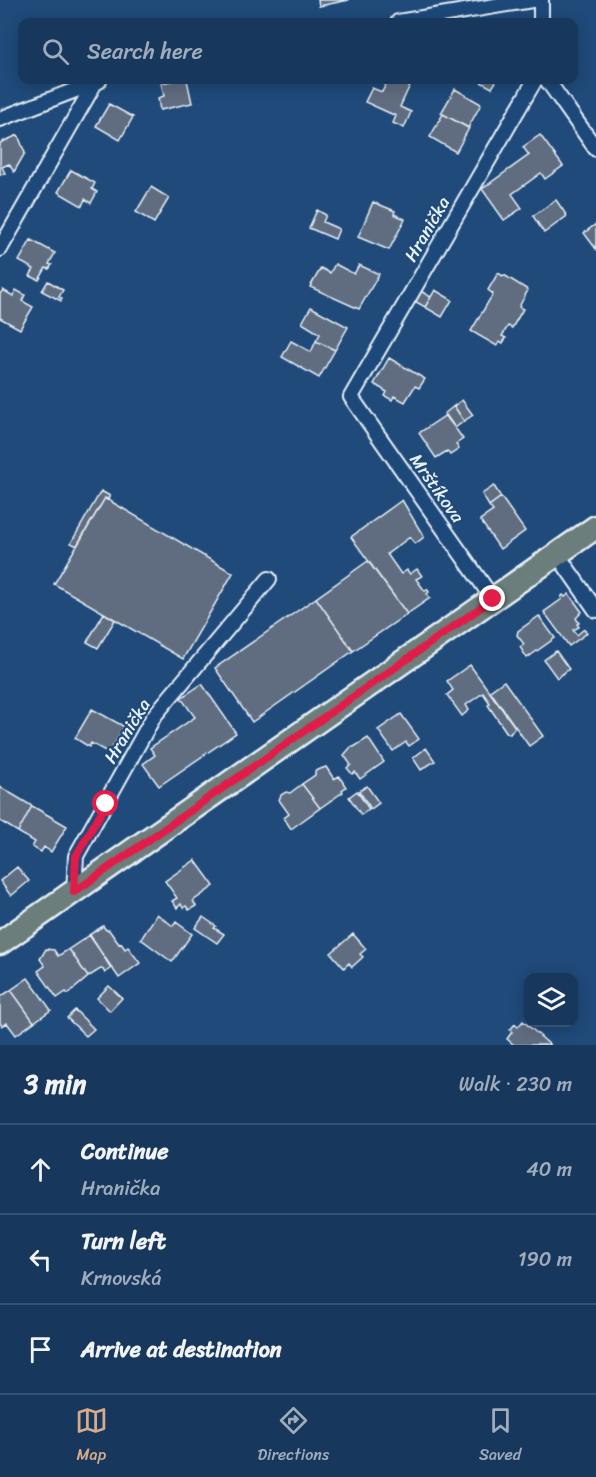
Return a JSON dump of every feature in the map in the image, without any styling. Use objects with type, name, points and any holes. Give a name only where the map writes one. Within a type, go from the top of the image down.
[{"type":"main road","points":[[0,943],[596,527]]},
{"type":"street","points":[[422,18],[532,0]]},
{"type":"street","points":[[541,18],[542,0]]},
{"type":"street","points":[[0,119],[91,84]]},
{"type":"street","points":[[0,249],[99,84]]},
{"type":"street","name":"Hranička","points":[[351,398],[533,84]]},
{"type":"street","points":[[550,84],[596,149]]},
{"type":"street","name":"Mrštíkova","points":[[351,398],[493,599]]},
{"type":"street","points":[[557,554],[596,610]]},
{"type":"street","name":"Hranička","points":[[74,892],[76,856],[154,716],[270,579]]},
{"type":"building","points":[[318,0],[349,0],[319,6]]},
{"type":"building","points":[[161,84],[188,84],[192,103],[160,110],[158,98],[164,96]]},
{"type":"building","points":[[386,84],[411,84],[400,107],[411,112],[404,128],[393,123],[396,116],[365,102],[372,88],[382,92]]},
{"type":"building","points":[[455,89],[481,104],[468,128],[441,113]]},
{"type":"building","points":[[109,104],[133,117],[120,140],[96,126]]},
{"type":"building","points":[[443,114],[469,128],[456,152],[430,137]]},
{"type":"building","points":[[18,135],[25,153],[14,172],[9,164],[2,167],[5,173],[0,175],[0,143]]},
{"type":"building","points":[[540,135],[563,166],[545,179],[541,173],[512,194],[522,208],[504,220],[482,189],[529,155],[523,147]]},
{"type":"building","points":[[71,170],[95,183],[92,189],[97,192],[91,203],[85,199],[82,206],[58,192]]},
{"type":"building","points":[[151,187],[169,198],[154,223],[136,212]]},
{"type":"building","points":[[556,200],[567,216],[544,233],[533,216]]},
{"type":"building","points":[[373,202],[395,211],[394,214],[405,219],[389,250],[358,237]]},
{"type":"building","points":[[317,210],[326,215],[323,222],[339,229],[335,239],[309,228]]},
{"type":"building","points":[[596,224],[596,249],[584,233]]},
{"type":"building","points":[[31,240],[55,253],[49,264],[52,265],[49,269],[46,268],[39,280],[30,276],[34,269],[19,261]]},
{"type":"building","points":[[335,264],[354,274],[359,265],[379,274],[359,309],[310,287],[321,268],[330,273]]},
{"type":"building","points":[[498,273],[528,290],[519,307],[523,309],[512,328],[508,326],[502,336],[506,338],[503,343],[499,342],[497,346],[471,331],[493,294],[488,290]]},
{"type":"building","points":[[48,281],[63,290],[59,297],[62,298],[61,301],[42,291]]},
{"type":"building","points":[[417,289],[431,297],[425,307],[411,299]]},
{"type":"building","points":[[3,290],[13,296],[16,290],[25,295],[22,301],[33,307],[20,329],[0,318],[0,294]]},
{"type":"building","points":[[435,290],[452,300],[442,317],[425,307]]},
{"type":"building","points":[[311,307],[348,327],[335,350],[316,341],[320,334],[302,323]]},
{"type":"building","points":[[291,341],[311,352],[316,341],[335,350],[319,378],[282,357]]},
{"type":"building","points":[[389,358],[425,379],[419,388],[415,386],[405,402],[394,396],[392,400],[385,396],[387,392],[374,384]]},
{"type":"building","points":[[462,400],[473,415],[464,421],[454,406]]},
{"type":"building","points":[[454,406],[464,421],[455,428],[444,414]]},
{"type":"building","points":[[446,415],[463,439],[456,444],[459,449],[450,455],[447,451],[436,458],[419,433]]},
{"type":"building","points":[[494,486],[501,497],[489,506],[482,494]]},
{"type":"building","points":[[101,491],[110,496],[107,500],[105,498],[77,546],[71,543]]},
{"type":"building","points":[[501,497],[525,531],[500,549],[480,520],[493,511],[489,506]]},
{"type":"building","points":[[105,498],[233,573],[183,659],[54,584]]},
{"type":"building","points":[[402,500],[424,537],[415,544],[410,537],[387,554],[401,574],[407,570],[410,574],[417,569],[422,576],[416,579],[425,591],[427,589],[430,598],[407,614],[351,537]]},
{"type":"building","points":[[368,561],[407,614],[353,651],[316,598]]},
{"type":"building","points":[[569,594],[582,612],[576,618],[579,627],[573,630],[577,635],[584,629],[587,633],[569,646],[544,612],[562,599],[563,595],[565,597]]},
{"type":"building","points":[[316,598],[353,651],[252,722],[215,668]]},
{"type":"building","points":[[104,613],[115,620],[98,648],[87,642]]},
{"type":"building","points":[[539,616],[555,638],[527,658],[520,647],[524,644],[517,635],[518,631]]},
{"type":"building","points":[[556,651],[569,669],[557,678],[544,660]]},
{"type":"building","points":[[470,665],[515,727],[510,734],[488,705],[490,703],[483,693],[466,705],[469,710],[462,716],[447,695],[453,690],[447,681]]},
{"type":"building","points":[[504,681],[543,736],[529,746],[490,691]]},
{"type":"building","points":[[202,684],[236,733],[159,786],[143,764],[155,755],[150,748],[195,717],[181,698]]},
{"type":"building","points":[[92,709],[125,727],[109,753],[91,743],[89,747],[75,738]]},
{"type":"building","points":[[401,714],[419,739],[409,746],[406,742],[393,751],[378,730]]},
{"type":"building","points":[[368,738],[384,762],[360,779],[355,772],[352,774],[347,768],[351,765],[344,755],[351,747]]},
{"type":"building","points":[[426,748],[435,761],[421,770],[413,758]]},
{"type":"building","points":[[326,767],[334,779],[339,776],[346,787],[342,790],[343,792],[320,808],[302,784],[315,775],[315,771]]},
{"type":"building","points":[[302,784],[320,808],[291,829],[284,818],[289,814],[279,800],[281,795],[286,792],[290,793]]},
{"type":"building","points":[[367,786],[379,803],[371,809],[359,791]]},
{"type":"building","points":[[0,787],[32,806],[18,832],[0,821]]},
{"type":"building","points":[[357,791],[369,809],[361,815],[349,797]]},
{"type":"building","points":[[32,806],[67,826],[51,852],[44,847],[41,852],[32,847],[35,842],[18,832]]},
{"type":"building","points":[[195,860],[214,886],[193,901],[196,906],[189,910],[186,906],[183,908],[181,904],[177,908],[172,901],[177,898],[165,881]]},
{"type":"building","points":[[17,867],[29,881],[11,896],[0,881]]},
{"type":"building","points":[[157,914],[173,926],[176,922],[192,934],[172,962],[141,939]]},
{"type":"building","points":[[203,917],[224,934],[217,943],[195,928]]},
{"type":"building","points":[[103,926],[109,930],[119,944],[121,943],[125,949],[128,947],[140,963],[119,978],[89,935]]},
{"type":"building","points":[[353,934],[366,949],[360,954],[363,957],[352,967],[349,963],[344,968],[331,953]]},
{"type":"building","points":[[90,935],[111,968],[105,973],[102,968],[88,977],[69,949]]},
{"type":"building","points":[[46,949],[54,950],[58,956],[69,949],[88,977],[68,994],[66,992],[57,998],[38,971],[45,966],[40,959]]},
{"type":"building","points":[[28,978],[51,1010],[34,1022],[11,990]]},
{"type":"building","points":[[109,986],[122,998],[110,1011],[97,998]]},
{"type":"building","points":[[11,990],[34,1022],[16,1035],[7,1023],[2,1026],[0,1023],[0,997]]},
{"type":"building","points":[[75,1010],[94,1029],[86,1036],[67,1018]]},
{"type":"building","points":[[523,1021],[524,1027],[530,1027],[550,1045],[514,1045],[507,1039],[515,1024],[518,1027]]},
{"type":"route","points":[[106,804],[76,856],[74,892],[493,599]]}]
